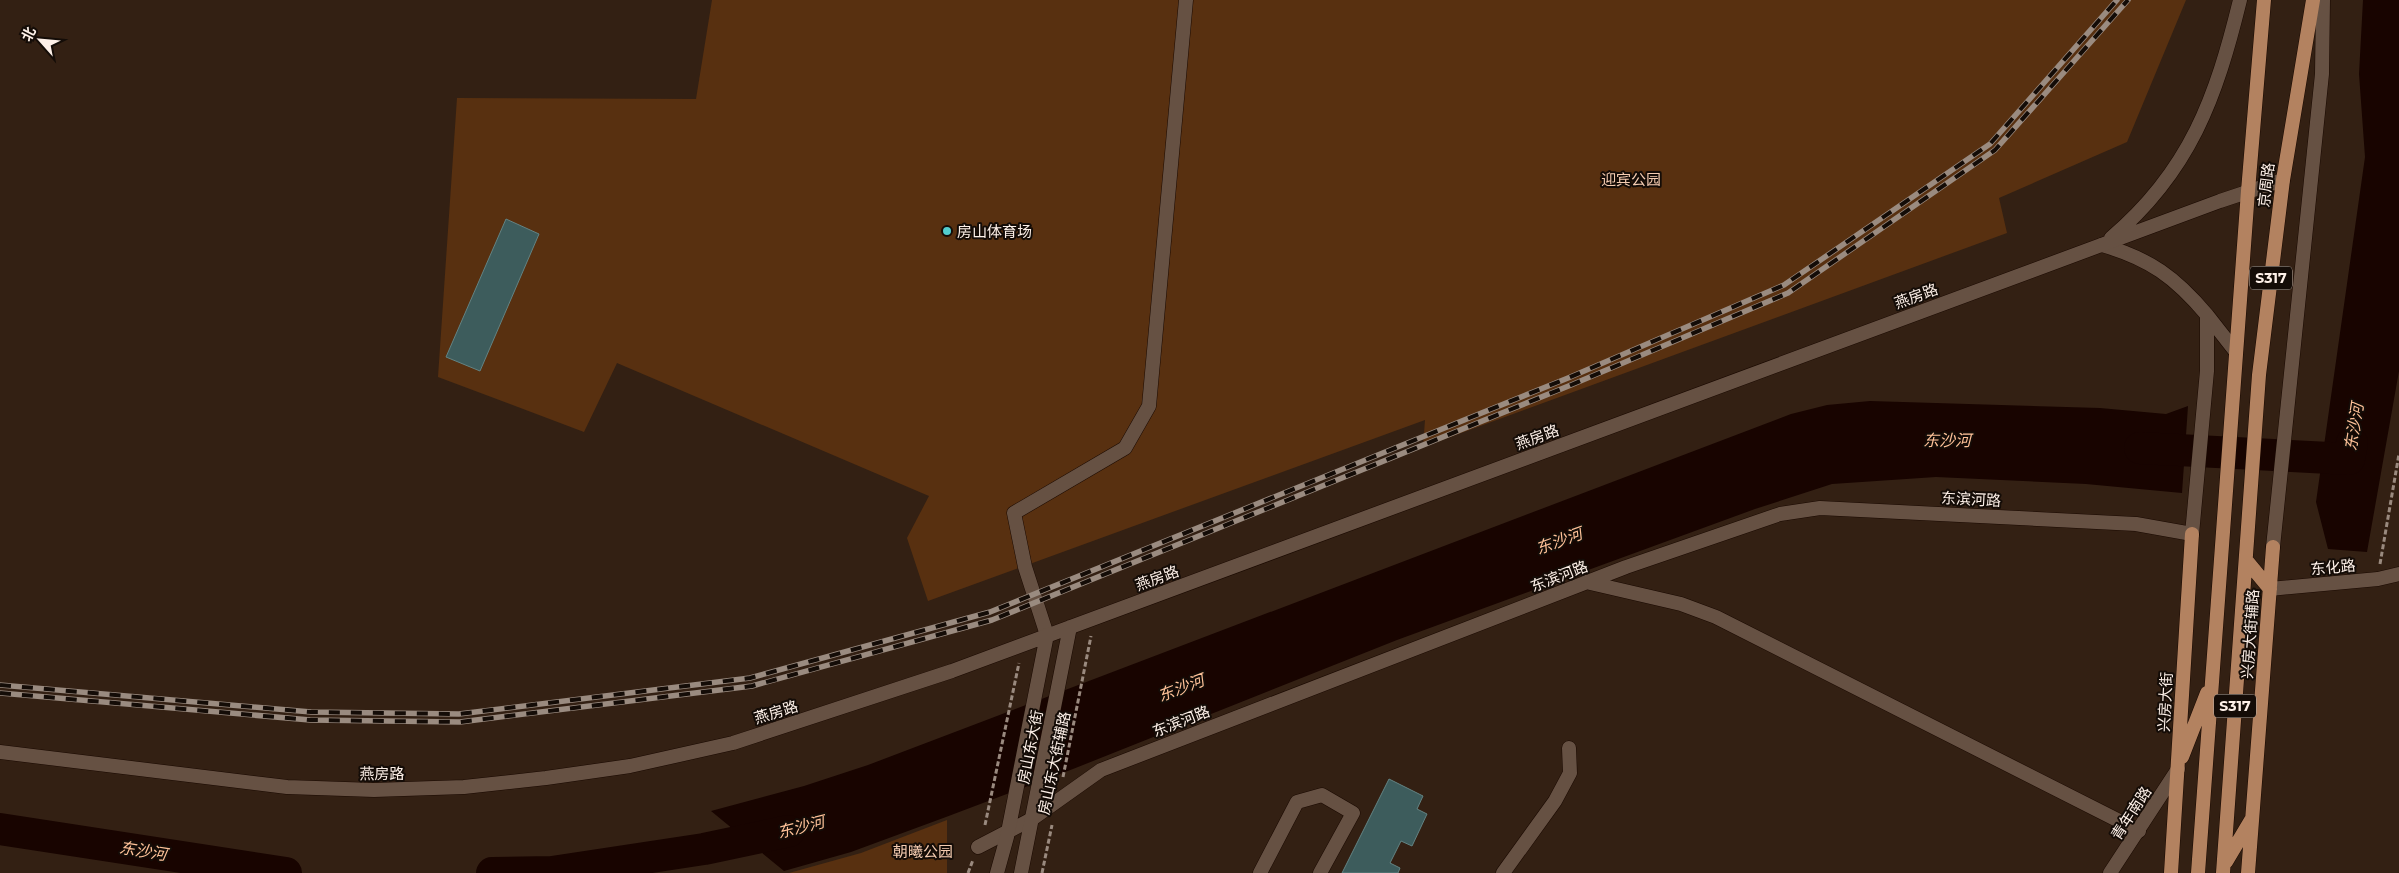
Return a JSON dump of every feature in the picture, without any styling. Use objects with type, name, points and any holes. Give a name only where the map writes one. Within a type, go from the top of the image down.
[{"type":"main road","name":"京周路","points":[[2212,678],[2264,0]]},
{"type":"main road","name":"京周路","points":[[2246,560],[2259,376],[2283,180],[2313,0]]},
{"type":"main road","name":"兴房大街","points":[[2172,873],[2192,534]]},
{"type":"main road","name":"兴房大街辅路","points":[[2248,873],[2273,547]]},
{"type":"main road","points":[[2246,560],[2270,589]]},
{"type":"main road","name":"S317","points":[[2224,869],[2246,560]]},
{"type":"main road","points":[[2178,769],[2212,678]]},
{"type":"main road","name":"S317","points":[[2198,873],[2212,678]]},
{"type":"main road","points":[[2224,869],[2252,818]]},
{"type":"street","points":[[1047,635],[1025,567],[1014,513],[1125,448],[1150,406],[1186,0]]},
{"type":"street","points":[[2102,245],[2134,218],[2161,189],[2196,132],[2226,56],[2240,0]]},
{"type":"street","points":[[2273,547],[2322,74],[2324,0]]},
{"type":"street","name":"燕房路","points":[[0,752],[287,787],[374,790],[473,786],[630,766],[733,743],[850,706],[1070,627],[2248,191],[2283,180]]},
{"type":"street","points":[[2102,245],[2132,254],[2158,267],[2177,281],[2236,352]]},
{"type":"street","points":[[2192,534],[2207,371],[2207,315]]},
{"type":"street","name":"东滨河路","points":[[978,847],[1032,819],[1101,770],[1586,582],[1780,514],[1820,508],[2136,524],[2192,534]]},
{"type":"street","name":"东化路","points":[[2270,589],[2378,579],[2399,574]]},
{"type":"street","points":[[1586,582],[1681,604],[1716,617],[2139,831]]},
{"type":"street","name":"房山东大街","points":[[1020,873],[1070,627]]},
{"type":"street","name":"房山东大街","points":[[997,873],[1008,831],[1047,635]]},
{"type":"street","points":[[1503,873],[1556,801],[1570,773],[1568,748]]},
{"type":"street","name":"青年南路","points":[[2110,873],[2178,769]]},
{"type":"street","points":[[1260,873],[1297,802],[1322,795],[1353,813],[1320,873]]},
{"type":"path","points":[[2378,579],[2399,454]]},
{"type":"path","name":"房山东大街辅路","points":[[1042,873],[1088,659]]},
{"type":"path","points":[[990,807],[1015,678]]},
{"type":"green space","name":"房山体育场","points":[[712,0],[2186,0],[2127,142],[1999,198],[2007,233],[1423,447],[1425,420],[928,601],[907,538],[929,496],[617,363],[584,432],[438,377],[457,98],[696,99]]},
{"type":"green space","name":"朝曦公园","points":[[947,820],[947,873],[789,873],[861,853]]},
{"type":"water","points":[[2363,0],[2399,0],[2399,371],[2367,552],[2328,549],[2316,502],[2365,157],[2359,74]]},
{"type":"water","points":[[1870,401],[2100,408],[2166,414],[2188,406],[2182,493],[2086,484],[1936,477],[1832,484],[1755,509],[1397,640],[1073,769],[851,852],[784,871],[711,811],[804,786],[868,765],[1791,414],[1827,405]]},
{"type":"building","points":[[506,219],[539,234],[480,371],[446,357]]},
{"type":"building","points":[[1389,779],[1423,796],[1417,809],[1427,814],[1412,846],[1401,841],[1390,863],[1400,868],[1398,873],[1342,873]]},
{"type":"waterway","name":"东沙河","points":[[2140,448],[2349,459],[2352,443]]},
{"type":"waterway","name":"东沙河","points":[[0,829],[286,873]]},
{"type":"waterway","name":"东沙河","points":[[492,873],[552,872],[704,849],[789,831]]},
{"type":"railway","points":[[0,685],[311,712],[459,714],[750,678],[990,612],[1568,378],[1784,285],[1990,144],[2117,0]]},
{"type":"railway","points":[[0,693],[310,720],[460,722],[752,686],[992,620],[1571,385],[1788,293],[1995,150],[2128,0]]},
{"type":"place","name":"房山体育场","points":[[947,231]]},
{"type":"park label","name":"迎宾公园","points":[[1631,179]]}]
